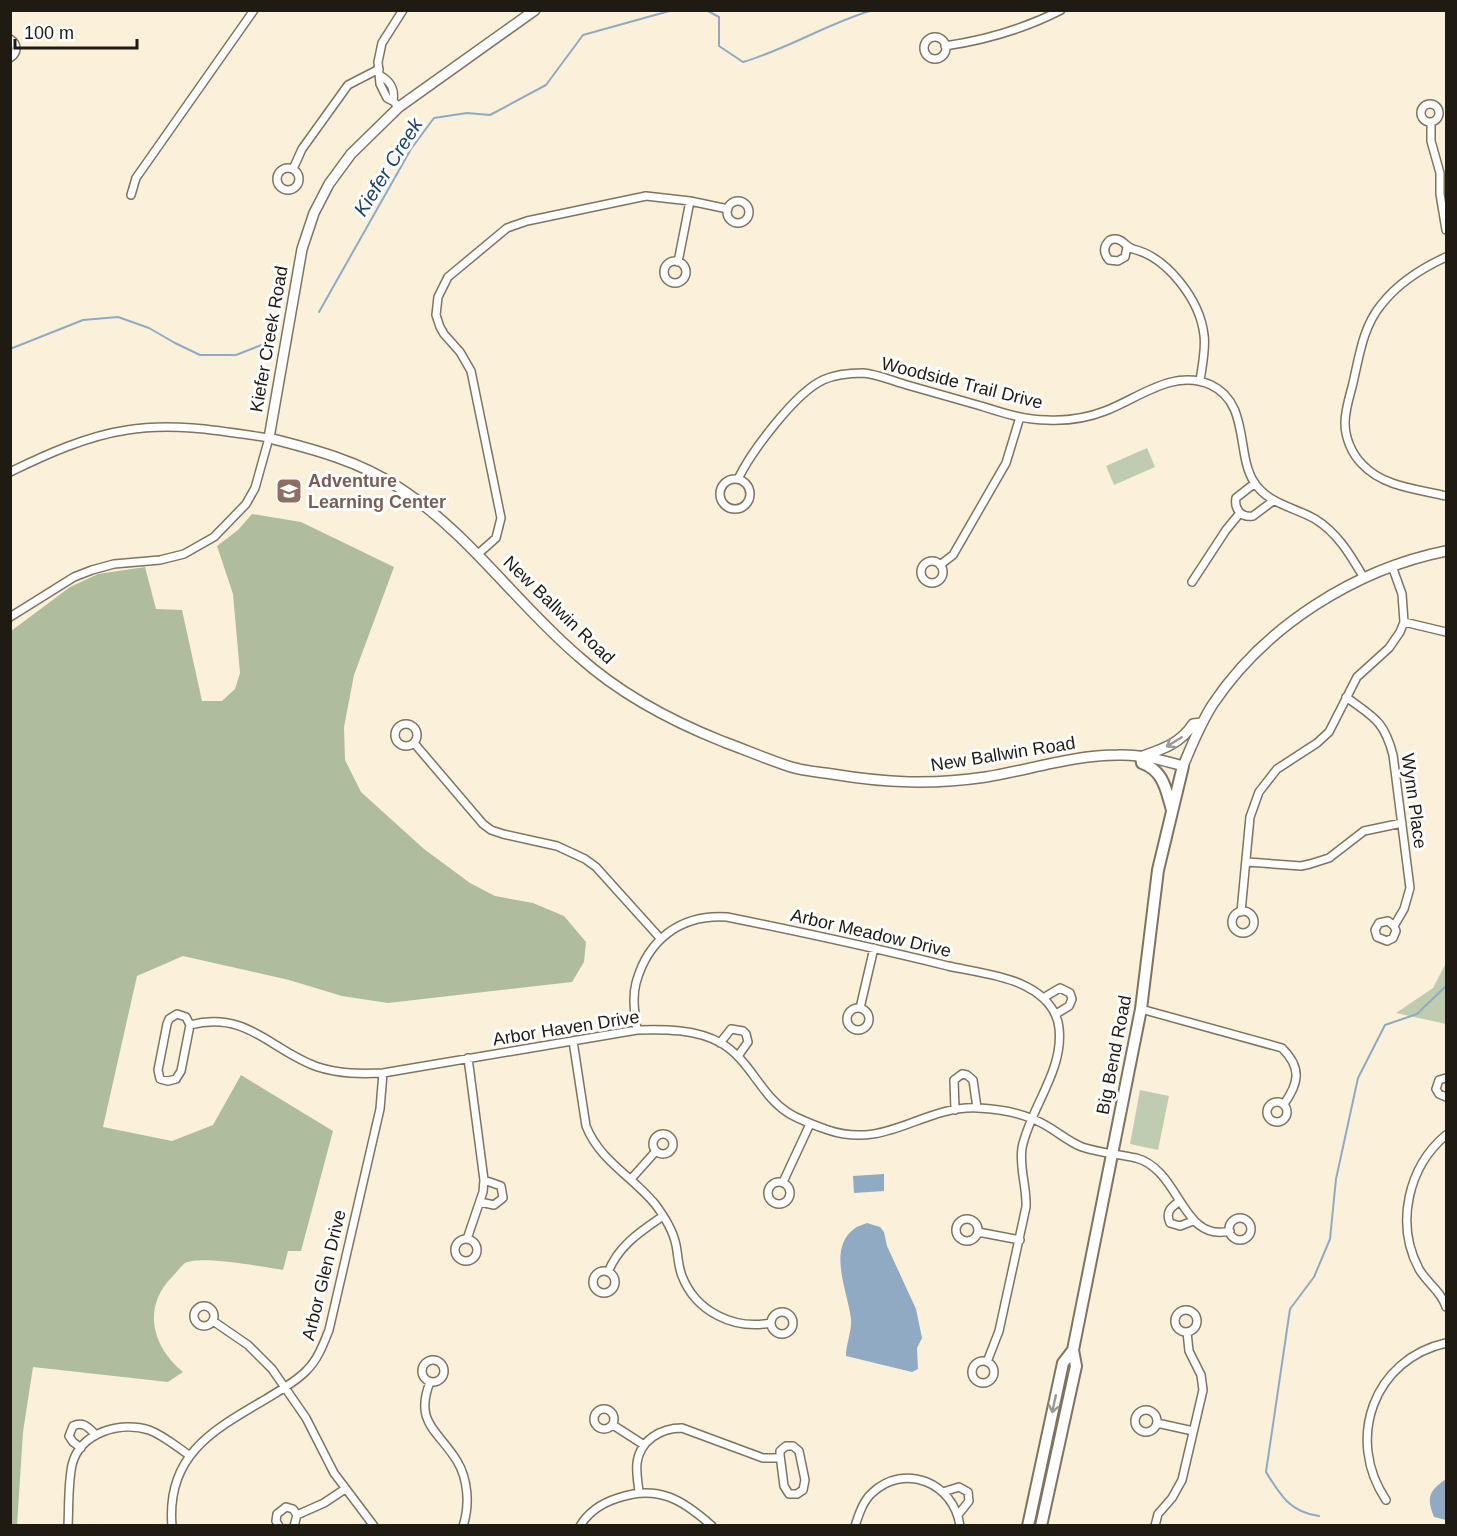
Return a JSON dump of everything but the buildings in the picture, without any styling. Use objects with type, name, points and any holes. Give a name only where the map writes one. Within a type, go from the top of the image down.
[{"type":"main road","points":[[1140,757],[1142,763],[1150,766],[1162,778],[1167,787],[1172,811]]},
{"type":"main road","name":"Big Bend Road","points":[[1041,1526],[1076,1366],[1073,1350],[1141,1009],[1158,870],[1183,766]]},
{"type":"main road","name":"Big Bend Road","points":[[1028,1526],[1063,1363],[1073,1350]]},
{"type":"street","points":[[131,195],[136,178],[254,10]]},
{"type":"street","name":"Kiefer Creek Road","points":[[10,617],[74,577],[92,570],[114,564],[160,560],[184,554],[207,542],[225,527],[246,504],[255,488],[269,438],[302,249],[314,213],[329,184],[351,154],[396,104],[535,10]]},
{"type":"street","points":[[945,46],[993,37],[1025,27],[1061,10]]},
{"type":"street","points":[[396,104],[387,98],[380,84],[379,54],[382,43],[399,12]]},
{"type":"street","points":[[10,39],[17,48],[15,54],[10,57]]},
{"type":"street","points":[[293,169],[302,150],[348,85],[380,73]]},
{"type":"street","points":[[1431,122],[1431,141],[1443,172],[1440,194],[1446,230]]},
{"type":"street","points":[[478,554],[496,538],[501,518],[471,371],[460,352],[444,334],[436,315],[438,297],[448,277],[507,228],[516,224],[646,196],[690,201],[728,209]]},
{"type":"street","points":[[678,262],[690,201]]},
{"type":"street","points":[[1127,247],[1154,257],[1176,276],[1188,294],[1204,332],[1200,381],[1214,386],[1231,403],[1243,438],[1250,474],[1255,483],[1273,501],[1310,517],[1328,529],[1347,551],[1364,578]]},
{"type":"street","points":[[1446,256],[1420,270],[1398,288],[1374,315],[1364,334],[1345,424],[1353,453],[1360,463],[1376,476],[1390,482],[1446,496]]},
{"type":"street","name":"Woodside Trail Drive","points":[[738,479],[746,462],[802,394],[823,380],[836,376],[865,373],[1020,417],[1047,420],[1080,418],[1107,410],[1166,383],[1184,380],[1200,381]]},
{"type":"street","points":[[940,565],[953,555],[1006,463],[1020,417]]},
{"type":"street","name":"New Ballwin Road","points":[[10,472],[41,457],[126,430],[152,427],[269,438],[324,452],[397,486],[437,514],[524,604],[576,655],[605,679],[652,708],[689,727],[793,768],[879,782],[916,783],[987,777],[1090,757],[1118,755],[1151,757],[1183,766]]},
{"type":"street","name":"Woodside Trail Drive","points":[[738,479],[747,484],[750,497],[746,506],[733,509],[724,504],[720,494],[728,481],[738,479]]},
{"type":"street","points":[[1255,483],[1236,498],[1236,507],[1240,513],[1248,517],[1253,516],[1273,501]]},
{"type":"street","points":[[1192,582],[1240,513]]},
{"type":"street","points":[[1183,766],[1202,723],[1223,691],[1261,649],[1311,609],[1364,578],[1392,566],[1446,551]]},
{"type":"street","points":[[1241,912],[1250,817],[1259,792],[1277,769],[1329,732],[1357,677],[1389,648],[1400,632],[1404,621],[1402,594],[1392,566]]},
{"type":"street","points":[[1404,621],[1446,633]]},
{"type":"street","name":"Wynn Place","points":[[1346,697],[1369,713],[1384,729],[1393,755],[1410,888],[1404,909],[1394,926]]},
{"type":"street","points":[[1140,757],[1172,744],[1187,733],[1193,724],[1202,723]]},
{"type":"street","points":[[414,743],[483,824],[502,834],[557,846],[585,859],[596,867],[660,938]]},
{"type":"street","points":[[1246,862],[1301,866],[1319,862],[1336,854],[1364,831],[1402,823]]},
{"type":"street","name":"Arbor Meadow Drive","points":[[637,1030],[635,984],[651,950],[660,938],[685,923],[712,916],[727,917],[874,948],[1018,983],[1043,998],[1056,1014]]},
{"type":"street","points":[[860,1008],[874,948]]},
{"type":"street","points":[[987,1362],[999,1331],[1020,1240],[1026,1201],[1021,1161],[1022,1150],[1057,1056],[1060,1035],[1056,1014],[1069,1006],[1072,999],[1070,993],[1060,988],[1043,998]]},
{"type":"street","points":[[1141,1009],[1282,1048],[1290,1055],[1297,1075],[1295,1086],[1284,1104]]},
{"type":"street","name":"Arbor Haven Drive","points":[[181,1014],[189,1020],[190,1025],[181,1071],[176,1079],[164,1081],[158,1075],[158,1070],[170,1019],[181,1014]]},
{"type":"street","name":"Arbor Haven Drive","points":[[190,1025],[220,1021],[261,1035],[319,1067],[358,1074],[383,1073],[637,1030],[678,1031],[720,1043],[738,1056],[786,1111],[810,1124],[847,1136],[864,1136],[885,1133],[918,1120],[955,1110],[977,1108],[1010,1112],[1032,1119],[1082,1147],[1138,1159],[1159,1171],[1193,1221]]},
{"type":"street","points":[[720,1043],[732,1029],[743,1031],[747,1034],[748,1042],[738,1056]]},
{"type":"street","points":[[573,1041],[586,1126],[591,1139],[600,1152],[646,1194],[663,1216],[675,1240],[681,1274],[694,1298],[713,1314],[735,1323],[760,1325],[771,1323]]},
{"type":"street","points":[[467,1239],[480,1202],[484,1180],[468,1058]]},
{"type":"street","name":"Arbor Glen Drive","points":[[172,1526],[176,1483],[189,1455],[220,1425],[299,1378],[316,1359],[329,1330],[380,1109],[383,1073]]},
{"type":"street","points":[[955,1110],[954,1080],[962,1074],[973,1080],[977,1108]]},
{"type":"street","points":[[1446,1078],[1439,1080],[1436,1089],[1439,1094],[1446,1097]]},
{"type":"street","points":[[783,1182],[810,1124]]},
{"type":"street","points":[[1446,1135],[1435,1145],[1419,1167],[1410,1193],[1407,1224],[1411,1249],[1419,1269],[1430,1286],[1445,1302],[1446,1307]]},
{"type":"street","points":[[631,1179],[656,1151]]},
{"type":"street","points":[[480,1202],[494,1205],[503,1198],[501,1186],[484,1180]]},
{"type":"street","points":[[1180,1201],[1170,1209],[1168,1218],[1170,1223],[1180,1226],[1193,1221],[1209,1231],[1218,1233],[1230,1231]]},
{"type":"street","points":[[608,1272],[613,1259],[627,1242],[663,1216]]},
{"type":"street","points":[[978,1232],[1020,1240]]},
{"type":"street","points":[[213,1321],[261,1356],[306,1418],[326,1460],[345,1489],[374,1526]]},
{"type":"street","points":[[1155,1526],[1158,1514],[1172,1498],[1182,1480],[1203,1383],[1189,1351],[1187,1332]]},
{"type":"street","points":[[1386,1500],[1377,1487],[1370,1468],[1367,1448],[1368,1421],[1372,1405],[1383,1385],[1406,1361],[1427,1349],[1446,1343]]},
{"type":"street","points":[[430,1382],[424,1396],[428,1423],[458,1463],[466,1486],[467,1511],[463,1526]]},
{"type":"street","points":[[1157,1423],[1193,1431]]},
{"type":"street","points":[[81,1448],[69,1436],[73,1426],[85,1424],[95,1434]]},
{"type":"street","points":[[613,1425],[644,1445]]},
{"type":"street","points":[[68,1526],[72,1466],[81,1448],[95,1434],[119,1428],[151,1431],[189,1455]]},
{"type":"street","points":[[639,1492],[637,1462],[644,1445],[661,1431],[682,1428],[763,1458],[780,1458]]},
{"type":"street","points":[[786,1446],[793,1446],[799,1451],[804,1486],[797,1494],[786,1492],[780,1458],[780,1451],[786,1446]]},
{"type":"street","points":[[855,1526],[864,1502],[872,1492],[884,1484],[914,1479],[931,1483],[951,1500],[960,1526]]},
{"type":"street","points":[[943,1492],[959,1487],[968,1492],[969,1501],[958,1515]]},
{"type":"street","points":[[297,1515],[324,1503],[345,1489]]},
{"type":"street","points":[[580,1526],[594,1510],[608,1502],[639,1492],[671,1497],[688,1505],[712,1526]]},
{"type":"street","points":[[279,1526],[276,1517],[282,1508],[293,1509],[297,1515],[297,1522],[294,1526]]},
{"type":"green space","points":[[1147,448],[1155,467],[1114,485],[1106,466]]},
{"type":"green space","points":[[252,514],[301,522],[394,567],[354,675],[344,727],[345,760],[361,792],[424,849],[470,883],[495,896],[533,903],[564,916],[586,942],[584,962],[572,982],[388,1003],[342,996],[289,980],[183,956],[137,976],[103,1127],[172,1141],[213,1125],[241,1075],[333,1131],[301,1251],[288,1251],[283,1270],[233,1262],[194,1261],[183,1264],[163,1289],[154,1314],[158,1339],[172,1362],[183,1372],[168,1382],[33,1367],[23,1432],[17,1525],[11,1525],[11,631],[70,587],[98,574],[145,567],[156,609],[182,610],[202,701],[222,701],[235,689],[240,673],[233,594],[217,546],[238,530]]},
{"type":"green space","points":[[1446,963],[1446,1024],[1396,1013],[1433,988]]},
{"type":"green space","points":[[1140,1090],[1169,1096],[1158,1150],[1130,1144]]},
{"type":"water","points":[[884,1174],[884,1191],[854,1193],[853,1176]]},
{"type":"water","points":[[867,1223],[880,1227],[884,1232],[887,1246],[916,1309],[922,1338],[917,1348],[918,1369],[912,1372],[846,1356],[851,1319],[840,1259],[846,1238],[858,1226]]},
{"type":"water","points":[[1446,1479],[1446,1520],[1434,1517],[1430,1499],[1436,1487]]},
{"type":"waterway","name":"Kiefer Creek","points":[[319,312],[411,149],[434,118],[467,113],[490,115],[546,85],[583,35],[673,10]]},
{"type":"waterway","points":[[706,10],[719,17],[719,46],[743,62],[873,10]]},
{"type":"waterway","name":"Kiefer Creek","points":[[10,349],[83,320],[118,317],[149,328],[200,355],[236,355],[264,344]]},
{"type":"waterway","points":[[1319,1516],[1300,1511],[1293,1506],[1281,1495],[1266,1472],[1290,1309],[1314,1277],[1330,1239],[1336,1179],[1358,1078],[1385,1025],[1417,1014],[1446,986]]},
{"type":"place","name":"Adventure Learning Center","points":[[289,491]]}]
